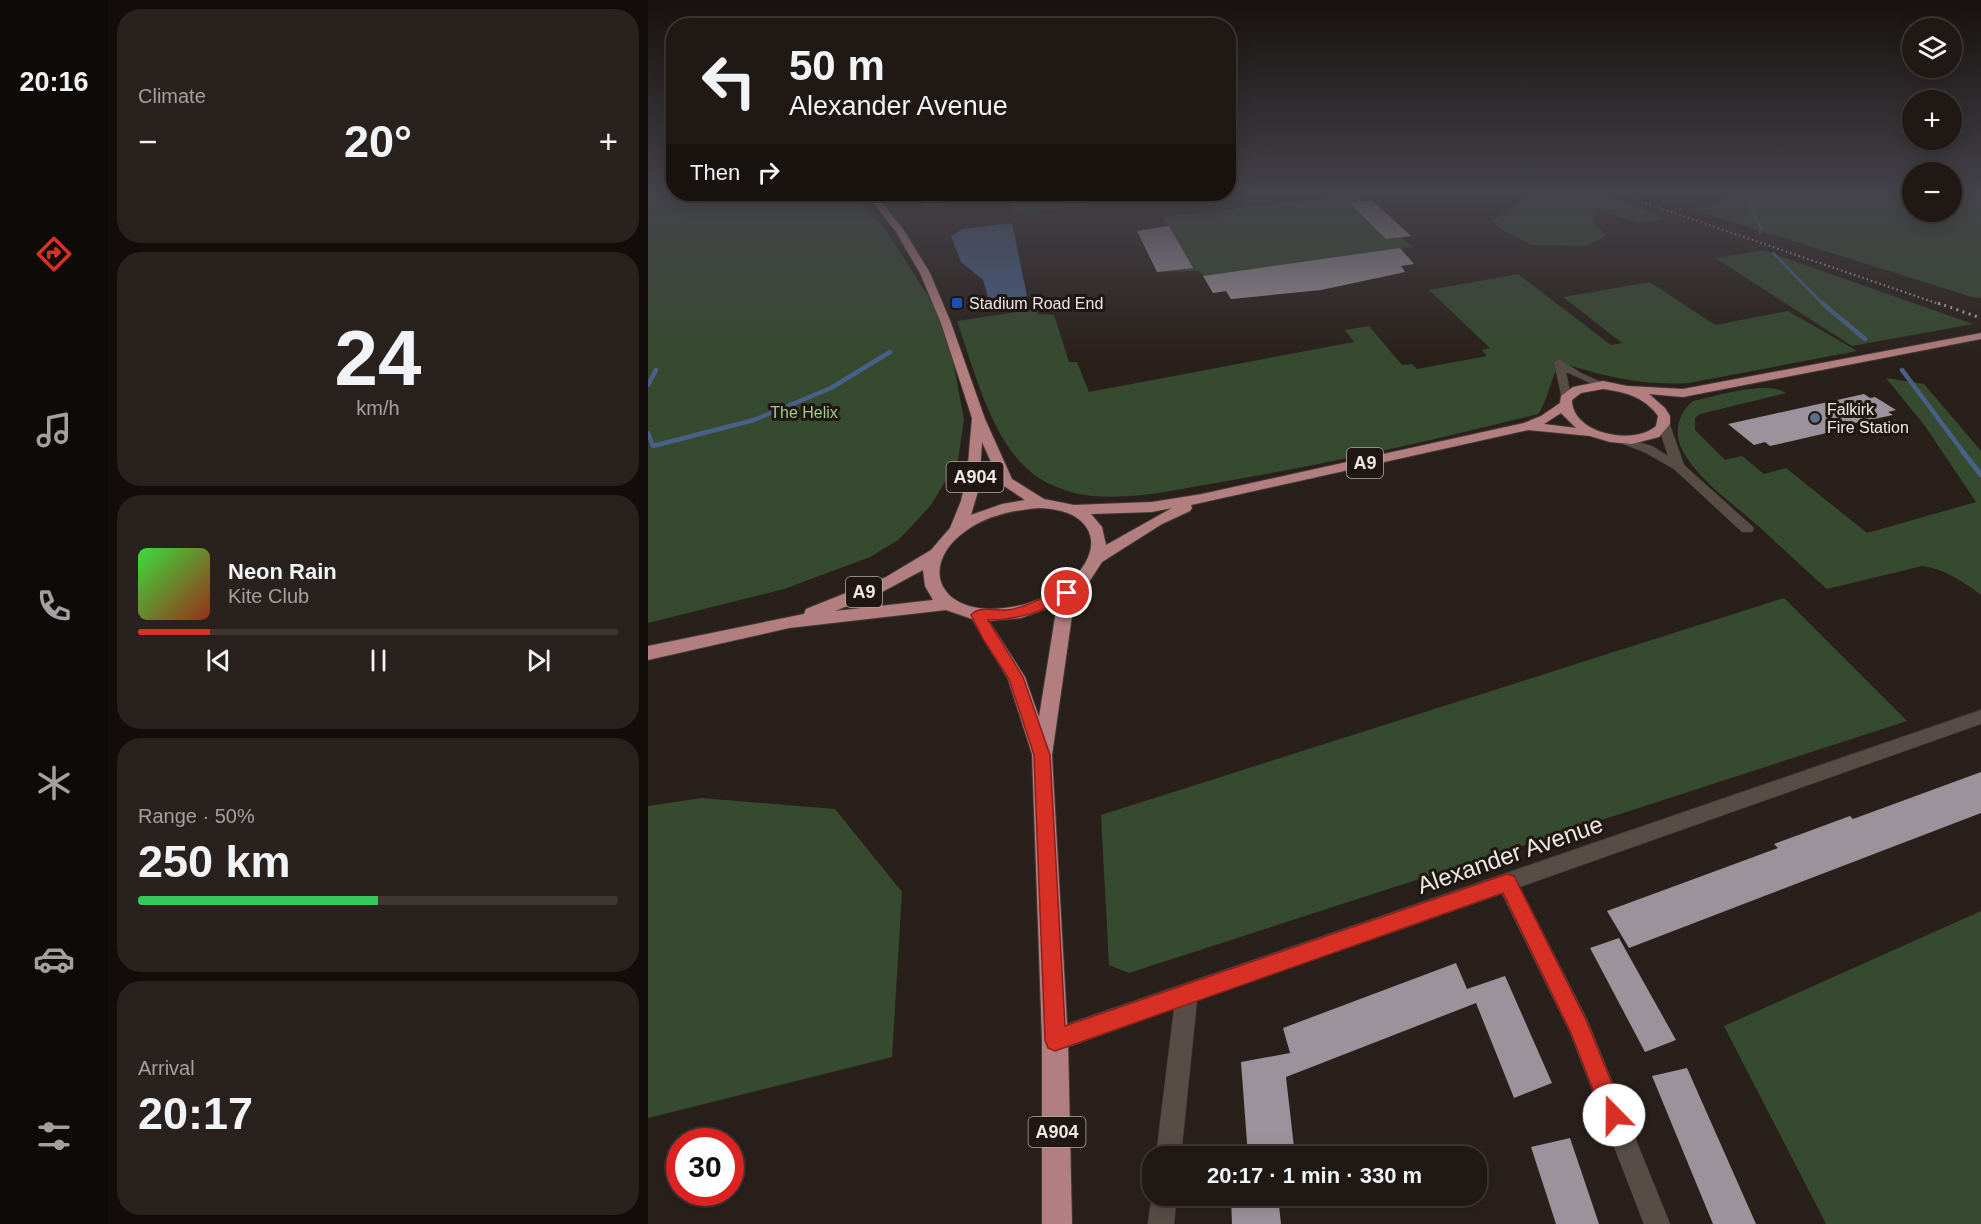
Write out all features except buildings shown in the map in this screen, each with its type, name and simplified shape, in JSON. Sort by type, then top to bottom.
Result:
[{"type":"main road","name":"A904","points":[[909,247],[924,273],[946,323],[979,419],[1006,481],[1040,503]]},
{"type":"main road","points":[[1683,393],[1658,432],[1647,437],[1616,439],[1594,434],[1572,421],[1565,401],[1580,388],[1603,385],[1683,393],[1981,336]]},
{"type":"main road","points":[[1628,389],[1652,400],[1664,420]]},
{"type":"main road","name":"A9","points":[[1073,510],[1152,507],[1202,499],[1528,426],[1545,419],[1565,401]]},
{"type":"main road","name":"A904","points":[[955,531],[966,512],[973,488],[979,419]]},
{"type":"main road","name":"A9","points":[[1528,426],[1594,434]]},
{"type":"main road","name":"A9","points":[[1096,558],[1157,521],[1202,499]]},
{"type":"main road","points":[[1040,503],[1073,510],[1086,518],[1096,529],[1099,543],[1096,558],[1086,576],[1067,593],[1040,607],[1009,615],[978,615],[961,611],[947,604],[934,590],[930,573],[936,554],[955,531],[995,510],[1040,503]]},
{"type":"main road","name":"A9","points":[[789,622],[897,579],[916,569],[936,554]]},
{"type":"main road","name":"A904","points":[[1057,1224],[1055,1040],[1042,755],[1067,593]]},
{"type":"main road","name":"A9","points":[[648,653],[789,622],[947,604]]},
{"type":"main road","name":"A904","points":[[978,615],[988,635],[1016,677],[1042,755]]},
{"type":"street","points":[[1565,401],[1559,362],[1577,375],[1603,385]]},
{"type":"street","points":[[1664,420],[1678,466]]},
{"type":"street","points":[[1616,439],[1648,449],[1678,466],[1748,529]]},
{"type":"street","name":"Alexander Avenue","points":[[1055,1040],[1981,717]]},
{"type":"street","points":[[1507,883],[1579,1027],[1657,1224]]},
{"type":"street","points":[[1169,1146],[1187,995]]},
{"type":"street","points":[[1161,1224],[1163,1206]]},
{"type":"green space","name":"The Helix","points":[[648,247],[896,247],[946,323],[964,420],[958,460],[931,505],[898,540],[870,557],[784,589],[648,623]]},
{"type":"green space","points":[[1145,247],[1412,247],[1392,250],[1399,258],[1408,256],[1414,264],[1401,266],[1405,272],[1321,290],[1231,299],[1226,291],[1213,293],[1210,288],[1223,287],[1208,283],[1199,271],[1157,272]]},
{"type":"green space","points":[[1813,247],[1981,247],[1981,298],[1972,297]]},
{"type":"green space","points":[[1762,250],[1973,324],[1852,346],[1715,258]]},
{"type":"green space","points":[[1518,274],[1611,345],[1622,343],[1563,297],[1650,282],[1715,325],[1788,311],[1857,351],[1689,383],[1672,384],[1623,379],[1559,362],[1538,414],[1305,467],[1160,493],[1109,497],[1084,495],[1053,486],[1033,474],[1018,460],[995,424],[977,382],[957,321],[1037,309],[1038,314],[1054,315],[1069,362],[1077,362],[1089,392],[1354,342],[1345,330],[1369,326],[1402,365],[1412,364],[1417,369],[1487,356],[1482,350],[1490,348],[1429,290]]},
{"type":"green space","points":[[1886,378],[1924,384],[1981,451],[1981,595],[1946,573],[1922,566],[1827,589],[1703,478],[1686,456],[1678,439],[1679,421],[1688,405],[1693,401],[1754,388],[1777,389],[1786,393],[1700,414],[1695,418],[1695,430],[1725,460],[1742,456],[1764,474],[1786,468],[1867,533],[1976,502],[1925,426]]},
{"type":"green space","points":[[1784,598],[1907,721],[1129,973],[1109,965],[1101,815]]},
{"type":"green space","points":[[702,798],[835,809],[902,892],[892,1057],[648,1118],[648,806]]},
{"type":"green space","points":[[1981,911],[1981,1224],[1826,1224],[1724,1026]]},
{"type":"water","points":[[955,247],[1017,247],[1027,296],[989,301],[983,280],[961,262]]},
{"type":"waterway","points":[[1773,253],[1822,303]]},
{"type":"waterway","points":[[1822,303],[1865,339]]},
{"type":"waterway","points":[[648,433],[653,446],[754,420],[831,388],[890,352]]},
{"type":"waterway","points":[[648,385],[656,370]]},
{"type":"waterway","points":[[1902,370],[1964,453]]},
{"type":"waterway","points":[[1963,452],[1981,475]]},
{"type":"railway","points":[[1773,247],[1942,305]]},
{"type":"railway","points":[[1938,303],[1981,318]]},
{"type":"place","name":"Stadium Road End","points":[[957,303]]},
{"type":"place","name":"Falkirk Fire Station","points":[[1815,418]]},
{"type":"route","points":[[1067,593],[1040,607],[1009,615],[978,615],[988,635],[1016,677],[1042,755],[1055,1040],[1507,883],[1579,1027],[1614,1115]]}]
